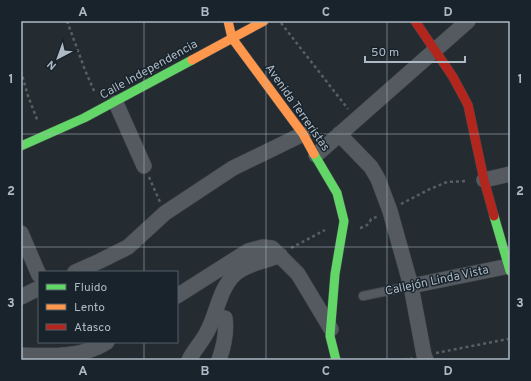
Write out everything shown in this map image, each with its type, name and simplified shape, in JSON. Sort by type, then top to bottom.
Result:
[{"type":"street","points":[[228,21],[232,38]]},
{"type":"street","name":"Calle Independencia","points":[[21,146],[116,103],[264,21]]},
{"type":"street","points":[[415,21],[453,76],[468,105],[484,180],[510,267]]},
{"type":"street","points":[[316,155],[435,50],[464,22]]},
{"type":"street","name":"Avenida Terreristas","points":[[232,38],[303,134],[337,193],[343,225],[335,274],[330,332],[336,360]]},
{"type":"street","points":[[116,103],[144,166]]},
{"type":"street","points":[[78,271],[100,262],[128,247],[165,213],[233,168],[303,134]]},
{"type":"street","points":[[339,134],[371,167],[378,179],[390,211],[411,286],[425,357]]},
{"type":"street","points":[[484,180],[510,174]]},
{"type":"street","points":[[21,233],[38,273]]},
{"type":"street","points":[[178,295],[248,251],[262,247],[272,248],[298,274],[330,332],[324,360]]},
{"type":"street","points":[[189,360],[207,333],[223,292],[235,274],[251,264],[268,260],[280,255]]},
{"type":"street","name":"Callejón Linda Vista","points":[[411,286],[510,267]]},
{"type":"street","points":[[21,297],[38,288]]},
{"type":"street","points":[[219,360],[224,346],[227,328],[225,318]]},
{"type":"street","points":[[21,355],[81,353],[98,348],[106,343]]},
{"type":"lane","name":"Callejón Linda Vista","points":[[363,296],[411,286]]},
{"type":"path","points":[[67,21],[102,110]]},
{"type":"path","points":[[279,21],[356,119]]},
{"type":"path","points":[[21,71],[28,96],[43,137]]},
{"type":"path","points":[[144,166],[165,213]]},
{"type":"path","points":[[280,255],[343,225],[354,230],[367,225],[370,223],[371,219],[447,182],[484,180]]},
{"type":"path","points":[[425,357],[508,339]]},
{"type":"traffic: fast","points":[[21,146],[84,118],[192,60]]},
{"type":"traffic: fast","points":[[314,154],[337,193],[344,221],[335,274],[330,336],[336,360]]},
{"type":"traffic: fast","points":[[494,216],[510,271]]},
{"type":"traffic: slow","points":[[228,21],[232,38],[303,134],[314,154]]},
{"type":"traffic: slow","points":[[192,60],[264,21]]},
{"type":"traffic: jam","points":[[415,21],[453,77],[468,105],[484,180],[494,216]]}]
